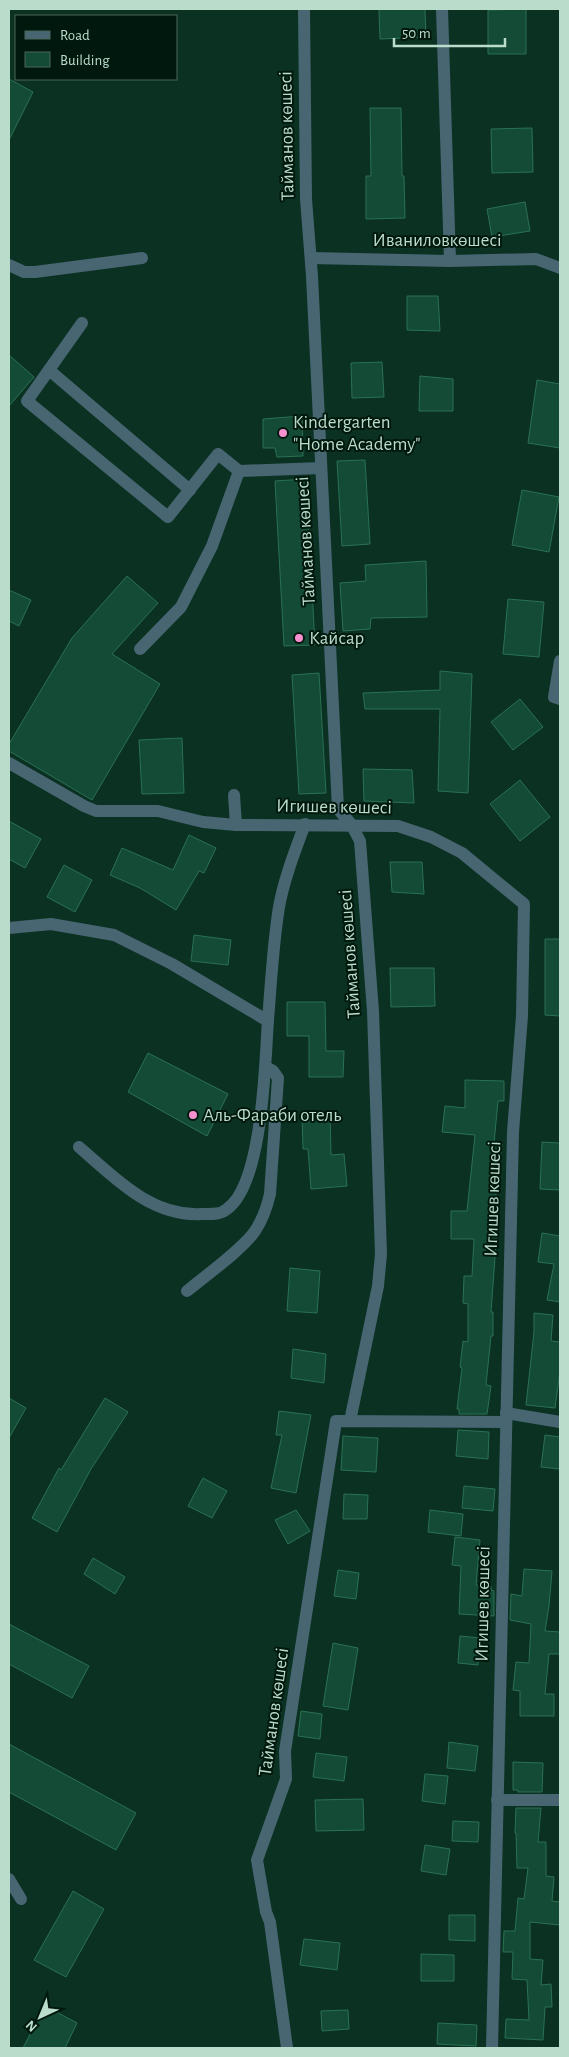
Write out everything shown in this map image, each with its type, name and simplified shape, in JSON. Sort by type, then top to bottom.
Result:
[{"type":"street","name":"Тайманов көшесі","points":[[287,2048],[270,1922],[266,1912],[257,1860],[286,1779],[285,1752],[336,1421],[350,1421],[378,1286],[381,1254],[373,1011],[360,841],[351,824],[338,808],[311,258],[306,199],[304,9]]},
{"type":"street","points":[[442,9],[450,261]]},
{"type":"street","points":[[9,265],[24,272],[35,272],[142,258]]},
{"type":"street","name":"Иваниловкөшесі","points":[[311,258],[450,261],[536,259],[560,268]]},
{"type":"street","points":[[82,324],[27,401],[168,517],[218,454],[239,471],[321,468]]},
{"type":"street","points":[[49,370],[190,490]]},
{"type":"street","points":[[140,649],[181,607],[212,546],[239,471]]},
{"type":"street","points":[[560,661],[554,697],[560,699]]},
{"type":"street","name":"Игишев көшесі","points":[[9,763],[96,811],[158,811],[203,822],[236,825],[351,824],[398,826],[431,837],[462,853],[524,904],[522,1016],[513,1132],[492,2048]]},
{"type":"street","points":[[234,795],[236,825]]},
{"type":"street","points":[[79,1148],[129,1190],[151,1204],[173,1212],[195,1215],[217,1214],[228,1209],[242,1189],[249,1173],[257,1140],[266,1067],[268,1021],[279,907],[290,865],[305,824]]},
{"type":"street","points":[[9,928],[52,924],[114,935],[172,964],[268,1021]]},
{"type":"street","points":[[187,1292],[245,1243],[254,1233],[266,1210],[270,1194],[278,1078],[273,1071],[266,1067]]},
{"type":"street","points":[[350,1421],[506,1417],[560,1422]]},
{"type":"street","points":[[497,1800],[560,1800]]},
{"type":"street","points":[[9,1879],[21,1898]]},
{"type":"building","points":[[379,9],[425,9],[426,37],[380,39]]},
{"type":"building","points":[[526,9],[526,54],[488,54],[488,10]]},
{"type":"building","points":[[9,79],[33,92],[9,140]]},
{"type":"building","points":[[370,108],[401,108],[405,218],[366,219],[366,176],[371,176]]},
{"type":"building","points":[[532,128],[533,172],[492,173],[491,129]]},
{"type":"building","points":[[525,202],[530,231],[492,237],[487,209]]},
{"type":"building","points":[[407,296],[438,296],[440,331],[407,330]]},
{"type":"building","points":[[9,355],[34,377],[9,406]]},
{"type":"building","points":[[382,362],[384,397],[352,398],[351,363]]},
{"type":"building","points":[[420,376],[453,379],[453,411],[419,411]]},
{"type":"building","points":[[537,380],[560,384],[560,448],[528,443]]},
{"type":"building","name":"Kindergarten \"Home Academy\"","points":[[302,416],[303,456],[277,457],[275,448],[263,448],[263,419]]},
{"type":"building","points":[[365,460],[370,544],[342,546],[337,461]]},
{"type":"building","points":[[306,479],[315,645],[284,646],[275,481]]},
{"type":"building","points":[[522,490],[559,497],[549,552],[512,545]]},
{"type":"building","points":[[426,561],[427,617],[371,618],[370,629],[343,631],[340,583],[366,581],[365,565]]},
{"type":"building","points":[[127,576],[158,603],[112,654],[160,684],[92,800],[9,751],[9,744],[72,638]]},
{"type":"building","points":[[9,590],[31,600],[19,626],[9,621]]},
{"type":"building","points":[[508,599],[544,602],[539,657],[503,654]]},
{"type":"building","points":[[440,671],[472,674],[468,793],[438,791],[440,709],[365,709],[363,693],[440,690]]},
{"type":"building","points":[[319,673],[326,793],[299,794],[292,675]]},
{"type":"building","points":[[520,699],[543,727],[513,750],[491,722]]},
{"type":"building","points":[[182,738],[184,793],[142,794],[139,740]]},
{"type":"building","points":[[363,769],[412,770],[414,803],[364,801]]},
{"type":"building","points":[[520,780],[550,817],[520,841],[490,804]]},
{"type":"building","points":[[9,821],[41,839],[25,868],[9,859]]},
{"type":"building","points":[[189,835],[216,848],[204,873],[199,871],[176,910],[140,888],[110,875],[122,848],[173,870]]},
{"type":"building","points":[[390,862],[422,862],[424,894],[392,892]]},
{"type":"building","points":[[64,865],[92,880],[75,912],[47,897]]},
{"type":"building","points":[[194,935],[231,940],[228,965],[191,961]]},
{"type":"building","points":[[545,939],[560,939],[560,1016],[545,1015]]},
{"type":"building","points":[[390,968],[434,968],[435,1006],[391,1007]]},
{"type":"building","points":[[287,1002],[325,1002],[326,1051],[344,1051],[343,1077],[309,1077],[309,1036],[287,1036]]},
{"type":"building","name":"Аль-Фараби отель","points":[[148,1053],[228,1094],[207,1136],[128,1092]]},
{"type":"building","points":[[465,1080],[504,1081],[504,1101],[498,1101],[494,1143],[502,1144],[494,1212],[497,1212],[491,1312],[493,1312],[493,1336],[491,1336],[486,1385],[491,1386],[487,1414],[459,1414],[459,1409],[457,1409],[463,1341],[468,1342],[468,1304],[463,1303],[464,1276],[472,1276],[474,1239],[451,1239],[451,1211],[467,1211],[475,1135],[442,1132],[445,1106],[465,1108]]},
{"type":"building","points":[[330,1115],[331,1155],[344,1154],[347,1186],[311,1189],[308,1149],[303,1149],[302,1116]]},
{"type":"building","points":[[542,1142],[560,1143],[560,1190],[540,1189]]},
{"type":"building","points":[[542,1233],[560,1236],[560,1302],[547,1300],[554,1264],[538,1262]]},
{"type":"building","points":[[290,1268],[320,1271],[317,1313],[287,1311]]},
{"type":"building","points":[[534,1313],[553,1315],[551,1341],[560,1342],[560,1371],[555,1408],[526,1405],[534,1332]]},
{"type":"building","points":[[293,1349],[326,1354],[324,1383],[291,1378]]},
{"type":"building","points":[[9,1398],[26,1408],[9,1438]]},
{"type":"building","points":[[105,1398],[128,1412],[91,1469],[57,1532],[32,1518],[59,1468],[61,1470]]},
{"type":"building","points":[[279,1411],[311,1415],[296,1493],[271,1488],[282,1435],[276,1435]]},
{"type":"building","points":[[458,1430],[489,1432],[488,1459],[456,1456]]},
{"type":"building","points":[[545,1435],[560,1437],[560,1469],[541,1467]]},
{"type":"building","points":[[343,1436],[378,1438],[376,1472],[341,1470]]},
{"type":"building","points":[[203,1478],[227,1491],[212,1518],[188,1506]]},
{"type":"building","points":[[464,1486],[495,1489],[493,1511],[462,1508]]},
{"type":"building","points":[[344,1494],[368,1495],[367,1519],[343,1519]]},
{"type":"building","points":[[296,1510],[310,1531],[288,1544],[275,1520]]},
{"type":"building","points":[[430,1510],[463,1514],[461,1536],[428,1532]]},
{"type":"building","points":[[455,1537],[480,1540],[476,1585],[491,1586],[491,1590],[494,1591],[494,1616],[459,1614],[461,1566],[452,1565]]},
{"type":"building","points":[[93,1558],[125,1577],[115,1594],[84,1574]]},
{"type":"building","points":[[524,1569],[552,1571],[545,1631],[560,1632],[560,1654],[549,1654],[545,1694],[554,1694],[554,1716],[520,1716],[520,1691],[513,1690],[516,1662],[529,1663],[531,1624],[510,1620],[511,1594],[522,1596]]},
{"type":"building","points":[[338,1570],[359,1573],[356,1599],[334,1596]]},
{"type":"building","points":[[9,1624],[89,1666],[72,1698],[9,1664]]},
{"type":"building","points":[[460,1636],[480,1638],[478,1665],[458,1663]]},
{"type":"building","points":[[333,1643],[358,1648],[348,1710],[323,1706]]},
{"type":"building","points":[[301,1711],[322,1714],[320,1739],[298,1736]]},
{"type":"building","points":[[449,1742],[478,1746],[475,1771],[447,1768]]},
{"type":"building","points":[[9,1744],[136,1813],[116,1850],[9,1792]]},
{"type":"building","points":[[316,1753],[347,1757],[344,1781],[313,1777]]},
{"type":"building","points":[[513,1762],[543,1763],[542,1792],[518,1792],[518,1790],[513,1790]]},
{"type":"building","points":[[425,1774],[448,1776],[445,1804],[422,1801]]},
{"type":"building","points":[[363,1799],[364,1830],[316,1831],[315,1800]]},
{"type":"building","points":[[516,1808],[541,1808],[538,1842],[546,1842],[546,1876],[554,1877],[552,1901],[560,1902],[560,1925],[530,1922],[530,1959],[543,1960],[541,1985],[551,1984],[552,2007],[545,2007],[543,2040],[505,2038],[506,2019],[529,2020],[527,1980],[512,1979],[513,1952],[503,1952],[504,1931],[515,1931],[518,1898],[524,1899],[528,1868],[517,1868]]},
{"type":"building","points":[[453,1821],[479,1822],[478,1842],[452,1841]]},
{"type":"building","points":[[425,1845],[450,1849],[446,1875],[421,1871]]},
{"type":"building","points":[[73,1891],[104,1909],[66,1977],[34,1960]]},
{"type":"building","points":[[449,1915],[475,1915],[475,1941],[449,1940]]},
{"type":"building","points":[[304,1939],[340,1943],[337,1970],[300,1965]]},
{"type":"building","points":[[421,1954],[454,1955],[454,1981],[421,1981]]},
{"type":"building","points":[[45,2006],[77,2023],[65,2048],[23,2048]]},
{"type":"building","points":[[348,2010],[349,2029],[322,2031],[321,2011]]},
{"type":"building","points":[[438,2023],[477,2025],[476,2046],[437,2044]]},
{"type":"place","name":"Kindergarten \"Home Academy\"","points":[[283,433]]},
{"type":"place","name":"Кайсар","points":[[299,638]]},
{"type":"place","name":"Аль-Фараби отель","points":[[193,1115]]}]
